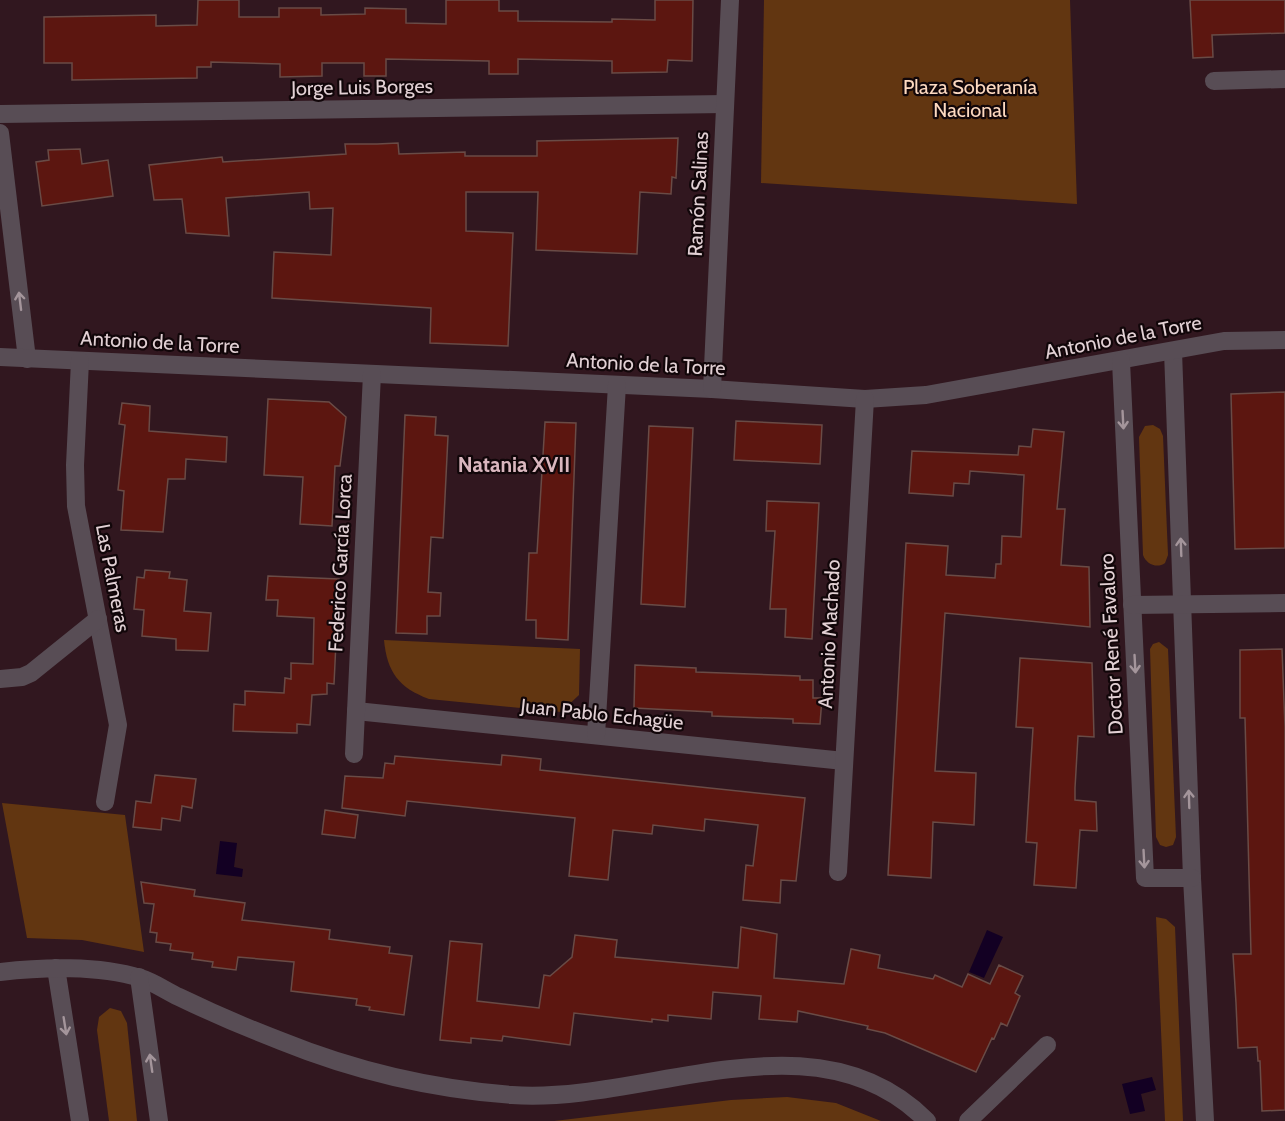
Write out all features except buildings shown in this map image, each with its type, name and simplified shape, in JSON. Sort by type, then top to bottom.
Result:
[{"type":"street","name":"Ramón Salinas","points":[[712,389],[730,0]]},
{"type":"street","points":[[1214,81],[1285,79]]},
{"type":"street","name":"Jorge Luis Borges","points":[[0,114],[725,104]]},
{"type":"street","points":[[0,133],[27,359]]},
{"type":"street","name":"Antonio de la Torre","points":[[0,357],[712,389],[865,399],[926,395],[1224,341],[1285,340]]},
{"type":"street","points":[[1173,351],[1192,878],[1205,1121]]},
{"type":"street","name":"Las Palmeras","points":[[80,361],[76,411],[76,506],[118,725],[105,802]]},
{"type":"street","name":"Doctor René Favaloro","points":[[1120,361],[1144,878],[1192,878]]},
{"type":"street","name":"Federico García Lorca","points":[[354,754],[372,374]]},
{"type":"street","points":[[597,735],[617,385]]},
{"type":"street","name":"Antonio Machado","points":[[838,872],[865,399]]},
{"type":"street","points":[[1132,606],[1285,603]]},
{"type":"street","points":[[0,679],[12,679],[31,673],[98,619]]},
{"type":"street","name":"Juan Pablo Echagüe","points":[[356,711],[844,761]]},
{"type":"street","points":[[56,968],[80,1121]]},
{"type":"street","points":[[0,972],[56,968],[139,977],[282,1042],[386,1075],[447,1087],[516,1095],[564,1094],[741,1068],[785,1065],[862,1079],[894,1095],[927,1121]]},
{"type":"street","points":[[139,977],[159,1121]]},
{"type":"street","points":[[968,1121],[1047,1045]]},
{"type":"green space","name":"Plaza Soberanía Nacional","points":[[764,0],[1070,0],[1077,204],[761,183]]},
{"type":"green space","points":[[1153,425],[1160,429],[1163,436],[1168,555],[1165,563],[1159,566],[1149,563],[1143,555],[1139,437],[1145,426]]},
{"type":"green space","points":[[384,640],[580,649],[579,695],[561,712],[429,699],[410,690],[396,677],[388,661]]},
{"type":"green space","points":[[1159,642],[1168,649],[1176,837],[1173,845],[1166,847],[1160,845],[1156,837],[1150,649],[1153,644]]},
{"type":"green space","points":[[2,803],[125,815],[144,952],[82,940],[27,938]]},
{"type":"green space","points":[[1156,917],[1166,919],[1175,927],[1183,1121],[1165,1121]]},
{"type":"green space","points":[[110,1008],[121,1011],[127,1023],[137,1121],[109,1121],[97,1030],[99,1017]]},
{"type":"green space","points":[[787,1097],[836,1103],[881,1121],[554,1121],[731,1100]]},
{"type":"shaded area","points":[[220,841],[237,843],[234,867],[243,869],[242,877],[216,874]]},
{"type":"shaded area","points":[[987,930],[1003,937],[984,978],[969,972]]},
{"type":"shaded area","points":[[1152,1077],[1156,1090],[1141,1094],[1145,1111],[1130,1114],[1122,1084]]},
{"type":"district","name":"Natania XVII","points":[[514,465]]}]
